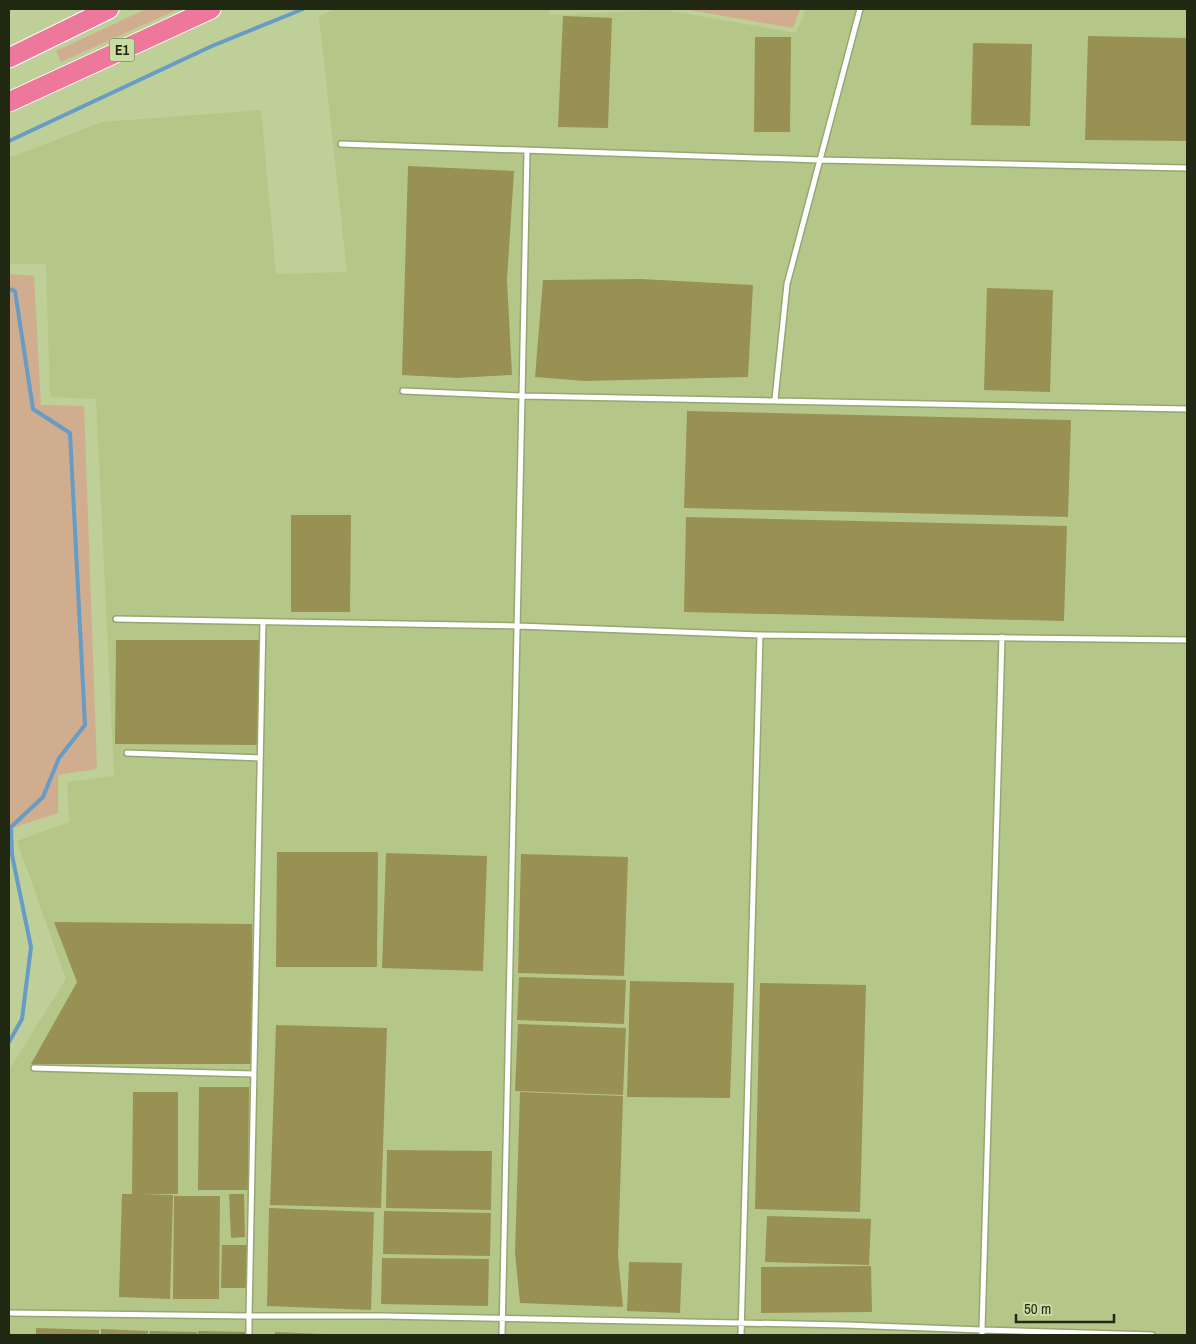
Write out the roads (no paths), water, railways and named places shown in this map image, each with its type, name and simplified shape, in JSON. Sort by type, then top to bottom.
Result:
[{"type":"highway","points":[[9,58],[109,9]]},
{"type":"highway","name":"E1","points":[[9,102],[211,9]]},
{"type":"lane","points":[[775,399],[787,284],[860,9]]},
{"type":"lane","points":[[341,144],[820,160],[1187,168]]},
{"type":"lane","points":[[502,1335],[528,150]]},
{"type":"lane","points":[[404,391],[522,396],[775,399],[1187,409]]},
{"type":"lane","points":[[116,619],[518,626],[760,635],[1187,640]]},
{"type":"lane","points":[[249,1335],[263,622]]},
{"type":"lane","points":[[740,1335],[760,635]]},
{"type":"lane","points":[[982,1333],[1002,637]]},
{"type":"lane","points":[[127,753],[260,758]]},
{"type":"lane","points":[[34,1068],[254,1074]]},
{"type":"lane","points":[[9,1313],[846,1325],[982,1333],[1152,1335]]},
{"type":"waterway","points":[[9,141],[212,46],[303,9]]},
{"type":"waterway","points":[[9,289],[15,291],[33,409],[70,433],[85,725],[59,758],[43,797],[11,827],[12,855],[31,947],[22,1019],[9,1042]]}]
